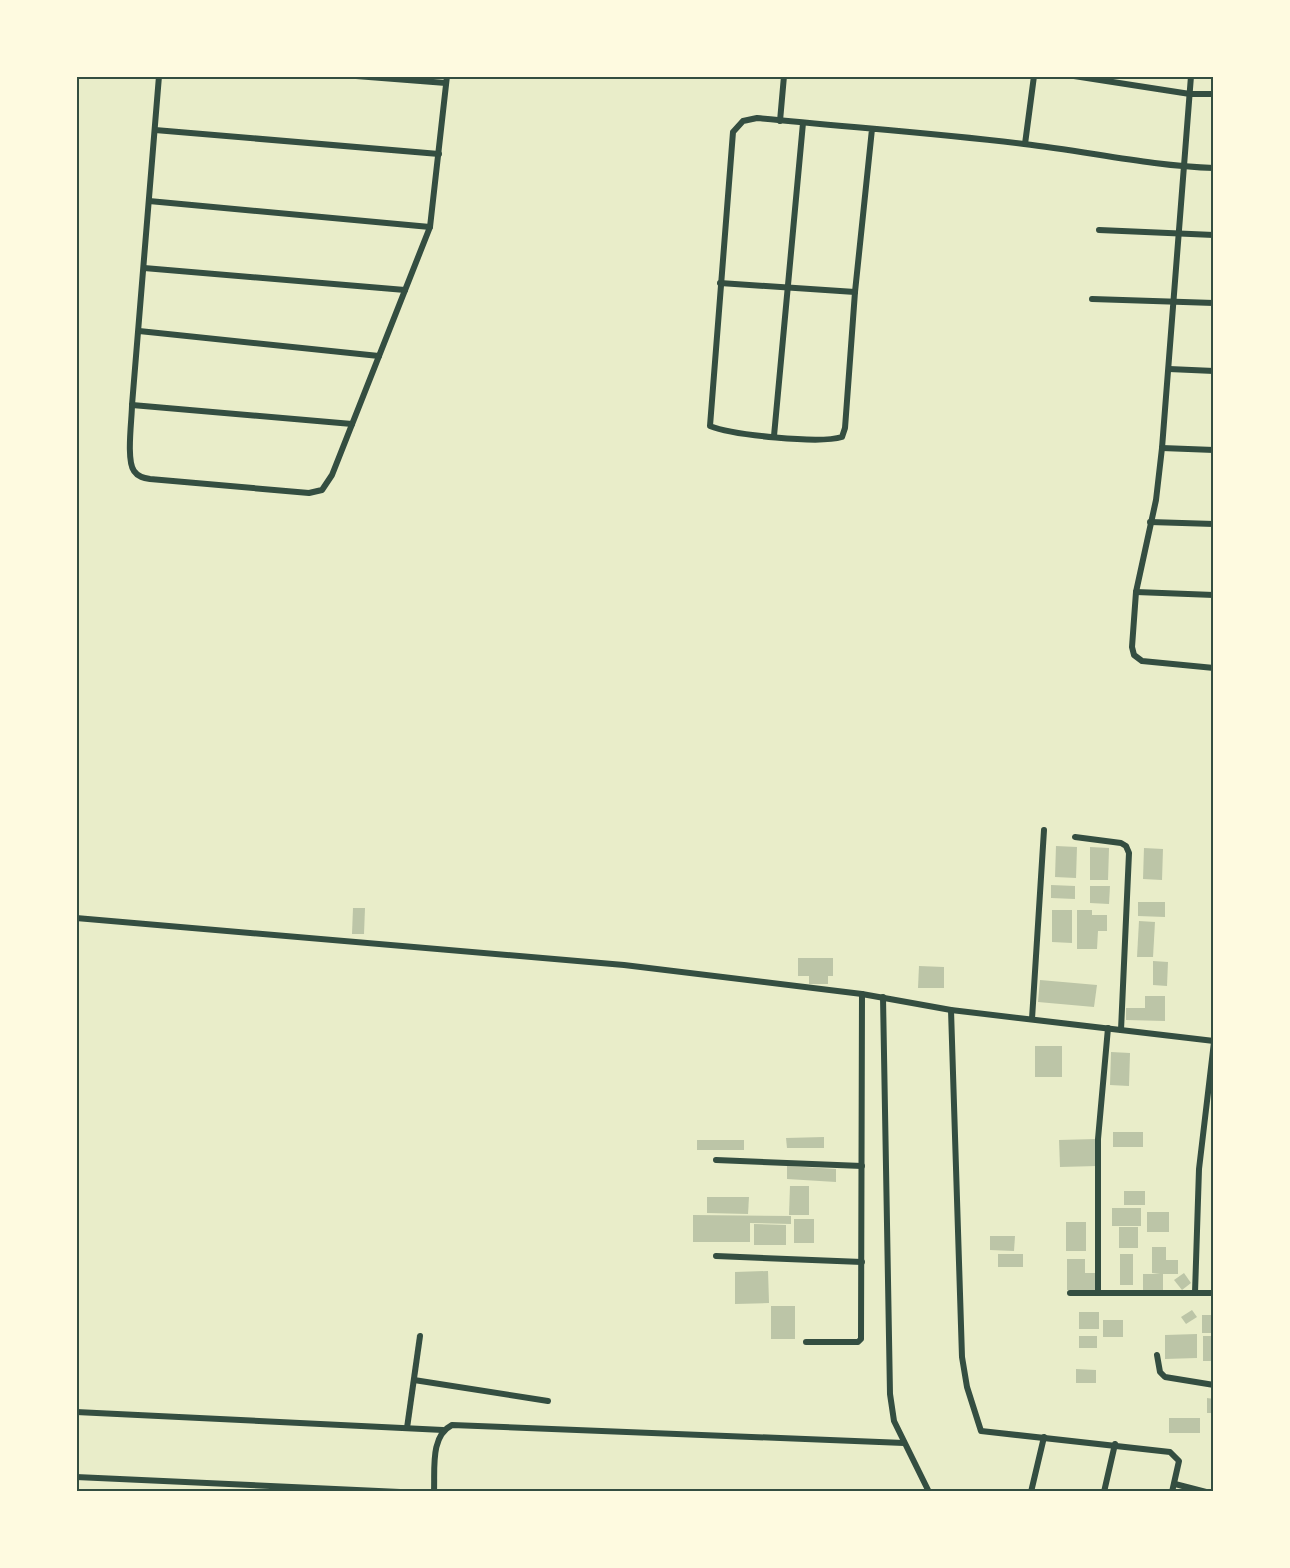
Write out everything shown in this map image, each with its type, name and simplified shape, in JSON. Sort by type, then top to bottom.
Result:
[{"type":"street","points":[[159,76],[132,405],[130,456],[132,470],[150,479],[309,493],[322,490],[332,476],[430,227],[439,154],[447,80],[356,76]]},
{"type":"street","points":[[780,121],[784,76]]},
{"type":"street","points":[[1025,144],[1034,76]]},
{"type":"street","points":[[1074,76],[1190,94],[1214,94]]},
{"type":"street","points":[[1191,76],[1181,234],[1162,448],[1156,500],[1136,592],[1132,647],[1134,656],[1142,661],[1214,668]]},
{"type":"street","points":[[872,129],[855,292],[845,428],[842,437],[832,440],[774,436],[720,430],[710,426],[733,132],[743,121],[757,118],[780,121],[872,129],[1025,144],[1185,167],[1214,168]]},
{"type":"street","points":[[774,436],[803,123]]},
{"type":"street","points":[[155,130],[439,154]]},
{"type":"street","points":[[149,201],[430,227]]},
{"type":"street","points":[[1099,230],[1214,235]]},
{"type":"street","points":[[144,268],[405,290]]},
{"type":"street","points":[[720,283],[855,292]]},
{"type":"street","points":[[1092,300],[1214,303]]},
{"type":"street","points":[[139,331],[380,356]]},
{"type":"street","points":[[1169,369],[1214,371]]},
{"type":"street","points":[[132,405],[352,424]]},
{"type":"street","points":[[1162,448],[1214,450]]},
{"type":"street","points":[[1150,522],[1214,524]]},
{"type":"street","points":[[1136,592],[1214,595]]},
{"type":"street","points":[[1032,1019],[1044,830]]},
{"type":"street","points":[[1075,837],[1121,843],[1126,846],[1129,853],[1121,1029]]},
{"type":"street","points":[[76,918],[624,965],[862,994],[951,1010],[1214,1042],[1199,1169],[1195,1293]]},
{"type":"street","points":[[806,1342],[858,1342],[861,1340],[862,994]]},
{"type":"street","points":[[883,997],[890,1394],[894,1421],[929,1491]]},
{"type":"street","points":[[951,1010],[962,1357],[967,1387],[981,1431],[1115,1444],[1170,1452],[1179,1461],[1172,1491]]},
{"type":"street","points":[[1098,1293],[1098,1139],[1108,1028]]},
{"type":"street","points":[[716,1160],[862,1166]]},
{"type":"street","points":[[716,1256],[862,1262]]},
{"type":"street","points":[[1070,1293],[1214,1293]]},
{"type":"street","points":[[407,1428],[420,1336]]},
{"type":"street","points":[[1157,1355],[1160,1372],[1165,1377],[1214,1385]]},
{"type":"street","points":[[414,1380],[548,1401]]},
{"type":"street","points":[[76,1412],[442,1430],[452,1425],[904,1443]]},
{"type":"street","points":[[434,1491],[437,1440],[442,1430]]},
{"type":"street","points":[[1031,1491],[1044,1437]]},
{"type":"street","points":[[1104,1491],[1115,1444]]},
{"type":"street","points":[[76,1477],[400,1491]]},
{"type":"street","points":[[1175,1484],[1206,1491]]},
{"type":"building","points":[[1056,846],[1077,847],[1076,878],[1055,877]]},
{"type":"building","points":[[1090,847],[1109,848],[1108,880],[1090,880]]},
{"type":"building","points":[[1144,848],[1163,849],[1162,880],[1143,879]]},
{"type":"building","points":[[1051,885],[1075,886],[1075,899],[1051,898]]},
{"type":"building","points":[[1090,886],[1110,886],[1109,904],[1090,903]]},
{"type":"building","points":[[1138,902],[1165,902],[1165,917],[1138,916]]},
{"type":"building","points":[[353,908],[365,908],[364,934],[352,934]]},
{"type":"building","points":[[1052,910],[1072,910],[1072,943],[1052,942]]},
{"type":"building","points":[[1077,910],[1092,910],[1092,915],[1107,915],[1107,931],[1098,931],[1097,949],[1077,949]]},
{"type":"building","points":[[1139,921],[1155,922],[1153,957],[1137,957]]},
{"type":"building","points":[[798,958],[833,958],[833,976],[828,976],[828,984],[809,984],[809,976],[798,976]]},
{"type":"building","points":[[1153,961],[1168,962],[1167,986],[1153,985]]},
{"type":"building","points":[[919,966],[944,967],[944,988],[918,988]]},
{"type":"building","points":[[1040,980],[1097,985],[1094,1007],[1038,1002]]},
{"type":"building","points":[[1145,996],[1165,996],[1165,1021],[1126,1020],[1126,1008],[1145,1008]]},
{"type":"building","points":[[1035,1046],[1062,1046],[1062,1077],[1035,1077]]},
{"type":"building","points":[[1111,1052],[1130,1053],[1129,1086],[1110,1085]]},
{"type":"building","points":[[1113,1132],[1143,1132],[1143,1147],[1113,1147]]},
{"type":"building","points":[[824,1137],[824,1148],[787,1148],[786,1138]]},
{"type":"building","points":[[1096,1139],[1097,1166],[1060,1167],[1059,1140]]},
{"type":"building","points":[[697,1140],[744,1140],[744,1150],[697,1150]]},
{"type":"building","points":[[787,1166],[836,1169],[836,1182],[787,1179]]},
{"type":"building","points":[[790,1186],[809,1186],[809,1215],[789,1215]]},
{"type":"building","points":[[1124,1191],[1145,1191],[1145,1205],[1124,1205]]},
{"type":"building","points":[[707,1197],[749,1197],[748,1214],[707,1213]]},
{"type":"building","points":[[1112,1208],[1141,1208],[1141,1226],[1112,1226]]},
{"type":"building","points":[[1147,1212],[1169,1212],[1169,1232],[1147,1232]]},
{"type":"building","points":[[693,1215],[791,1216],[791,1224],[750,1223],[750,1242],[693,1242]]},
{"type":"building","points":[[794,1219],[814,1219],[814,1243],[794,1243]]},
{"type":"building","points":[[1066,1222],[1086,1222],[1086,1251],[1066,1251]]},
{"type":"building","points":[[754,1224],[786,1225],[786,1245],[754,1245]]},
{"type":"building","points":[[1119,1227],[1138,1227],[1138,1248],[1119,1248]]},
{"type":"building","points":[[990,1236],[1015,1236],[1014,1251],[990,1250]]},
{"type":"building","points":[[1152,1247],[1166,1247],[1166,1260],[1178,1260],[1178,1274],[1163,1274],[1163,1293],[1143,1293],[1143,1274],[1160,1274],[1152,1273]]},
{"type":"building","points":[[998,1254],[1023,1254],[1023,1267],[998,1267]]},
{"type":"building","points":[[1120,1254],[1133,1254],[1133,1285],[1120,1285]]},
{"type":"building","points":[[1067,1259],[1085,1259],[1085,1273],[1096,1273],[1096,1291],[1067,1290]]},
{"type":"building","points":[[768,1271],[769,1303],[735,1304],[735,1272]]},
{"type":"building","points":[[1184,1273],[1191,1283],[1182,1290],[1174,1280]]},
{"type":"building","points":[[771,1306],[795,1306],[795,1339],[771,1339]]},
{"type":"building","points":[[1192,1310],[1197,1317],[1186,1324],[1181,1317]]},
{"type":"building","points":[[1079,1312],[1099,1312],[1099,1329],[1079,1329]]},
{"type":"building","points":[[1202,1315],[1214,1315],[1214,1333],[1202,1333]]},
{"type":"building","points":[[1103,1320],[1123,1320],[1123,1337],[1103,1337]]},
{"type":"building","points":[[1197,1334],[1197,1358],[1165,1359],[1165,1335]]},
{"type":"building","points":[[1079,1336],[1097,1336],[1097,1348],[1079,1348]]},
{"type":"building","points":[[1203,1336],[1214,1336],[1214,1361],[1203,1361]]},
{"type":"building","points":[[1076,1369],[1096,1370],[1096,1383],[1076,1383]]},
{"type":"building","points":[[1207,1398],[1214,1399],[1214,1413],[1207,1413]]},
{"type":"building","points":[[1169,1418],[1200,1418],[1200,1433],[1169,1433]]}]
